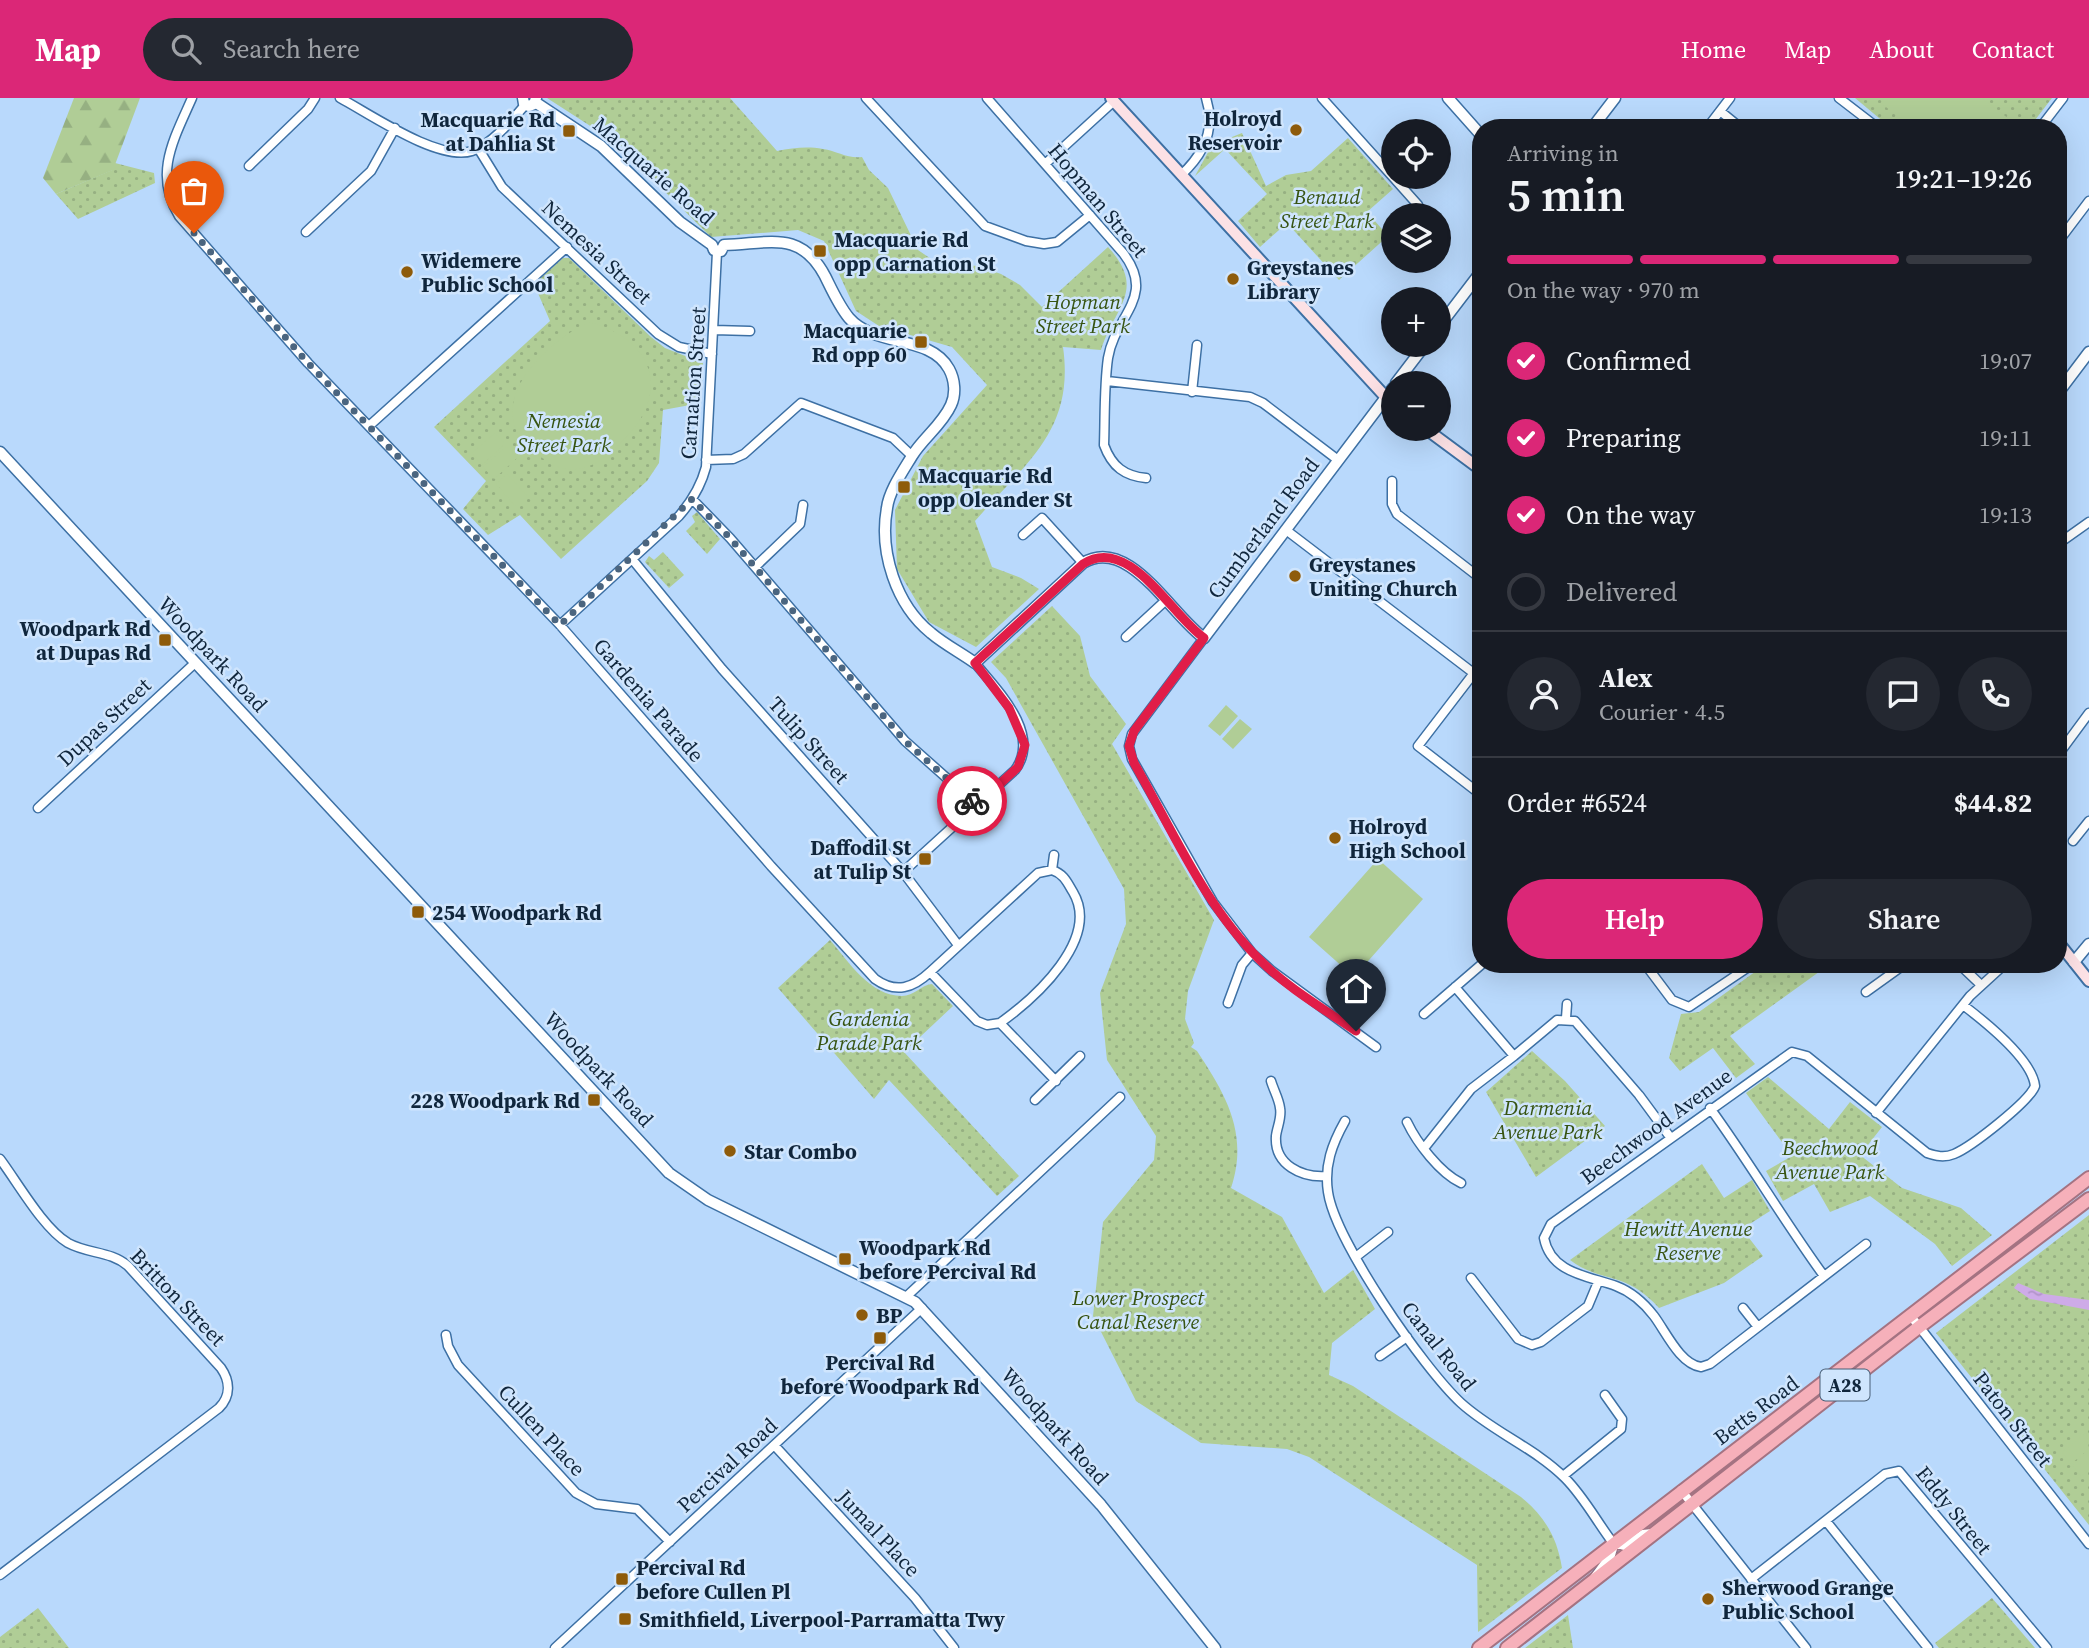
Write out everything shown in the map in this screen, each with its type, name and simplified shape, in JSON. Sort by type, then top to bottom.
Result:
[{"type":"highway","name":"Betts Road","points":[[1479,1648],[2089,1178]]},
{"type":"highway","name":"Betts Road","points":[[1507,1648],[1919,1327],[2089,1199]]},
{"type":"main road","points":[[1113,99],[1381,393]]},
{"type":"main road","points":[[1442,441],[1472,463]]},
{"type":"main road","points":[[2067,953],[2089,981]]},
{"type":"street","name":"Gardenia Parade","points":[[192,98],[165,166],[173,206],[293,346],[560,625],[771,866],[875,979],[890,987],[904,988],[917,983],[1038,873],[1052,870]]},
{"type":"street","points":[[249,166],[308,109],[315,98]]},
{"type":"street","points":[[340,98],[355,102],[395,128],[448,152],[463,153],[478,148],[530,101]]},
{"type":"street","points":[[866,98],[985,226],[1026,241],[1044,244],[1057,242],[1090,215]]},
{"type":"street","name":"Hopman Street","points":[[987,98],[1124,253],[1137,274],[1136,294],[1110,351],[1104,445],[1107,453],[1125,474],[1146,478]]},
{"type":"street","points":[[1181,174],[1205,146],[1210,122],[1206,98]]},
{"type":"street","points":[[1322,98],[1381,164]]},
{"type":"street","points":[[1448,98],[1472,125]]},
{"type":"street","points":[[1599,119],[1615,98]]},
{"type":"street","points":[[1714,119],[1730,98]]},
{"type":"street","points":[[2047,119],[2063,98]]},
{"type":"street","points":[[1045,164],[1113,99]]},
{"type":"street","points":[[1842,99],[1867,119]]},
{"type":"street","name":"Macquarie Road","points":[[530,101],[601,146],[680,222],[718,247],[783,242],[800,246],[819,264],[845,313],[856,325],[874,336],[931,351],[940,357],[952,375],[953,400],[912,456],[887,506],[890,574],[915,616],[930,633],[975,663],[1005,702],[1024,742],[1018,767],[977,805]]},
{"type":"street","points":[[1720,111],[1730,119]]},
{"type":"street","points":[[306,232],[371,171],[395,128]]},
{"type":"street","name":"Nemesia Street","points":[[478,148],[500,185],[663,338],[684,349],[712,354]]},
{"type":"street","points":[[1404,189],[1417,203]]},
{"type":"street","points":[[2067,230],[2089,201]]},
{"type":"street","points":[[369,426],[567,247]]},
{"type":"street","name":"Carnation Street","points":[[560,625],[692,499],[702,480],[706,460],[718,247]]},
{"type":"street","points":[[1451,311],[1472,283]]},
{"type":"street","points":[[714,330],[750,331]]},
{"type":"street","points":[[1192,392],[1197,345]]},
{"type":"street","points":[[2067,384],[2085,365],[2089,352]]},
{"type":"street","points":[[1405,371],[1416,357]]},
{"type":"street","points":[[1107,381],[1254,398],[1338,460]]},
{"type":"street","points":[[706,460],[733,459],[744,454],[801,403],[901,443],[912,456]]},
{"type":"street","name":"Cumberland Road","points":[[1376,1047],[1272,971],[1252,953],[1213,902],[1130,751],[1134,731],[1338,460],[1381,411]]},
{"type":"street","name":"Woodpark Road","points":[[0,452],[681,1184],[708,1200],[907,1296],[922,1308],[1101,1505],[1215,1648]]},
{"type":"street","points":[[1392,481],[1392,504],[1397,514],[1472,572]]},
{"type":"street","points":[[692,499],[755,567],[905,741],[977,805],[903,872]]},
{"type":"street","points":[[755,567],[798,527],[803,518],[803,505]]},
{"type":"street","points":[[1023,535],[1042,518],[1083,564]]},
{"type":"street","points":[[2067,538],[2089,522]]},
{"type":"street","points":[[1286,530],[1472,672]]},
{"type":"street","points":[[975,663],[1083,564],[1104,556],[1124,561],[1204,638]]},
{"type":"street","name":"Tulip Street","points":[[632,559],[722,669],[903,872],[958,946]]},
{"type":"street","points":[[1126,637],[1165,601]]},
{"type":"street","name":"Dupas Street","points":[[38,808],[195,663]]},
{"type":"street","points":[[1472,682],[1418,746],[1472,788]]},
{"type":"street","points":[[2067,743],[2089,713]]},
{"type":"street","points":[[2074,841],[2089,821]]},
{"type":"street","points":[[930,972],[977,1021],[987,1025],[1000,1023],[1063,965],[1079,928],[1081,911],[1077,898],[1062,874],[1052,870],[1054,855]]},
{"type":"street","points":[[2074,962],[2089,944]]},
{"type":"street","points":[[1227,1003],[1242,965],[1252,953]]},
{"type":"street","points":[[1424,1014],[1472,973]]},
{"type":"street","points":[[1652,973],[1672,1000],[1689,1007],[1740,973]]},
{"type":"street","points":[[1866,992],[1893,973]]},
{"type":"street","points":[[1968,973],[1980,984]]},
{"type":"street","points":[[1876,1113],[1980,984],[1994,973]]},
{"type":"street","points":[[1455,987],[1514,1056]]},
{"type":"street","points":[[1566,1018],[1567,1004]]},
{"type":"street","points":[[1963,1005],[2001,1035],[2032,1076],[2035,1086],[2045,1088]]},
{"type":"street","points":[[1424,1147],[1468,1092],[1554,1022],[1566,1018],[1578,1024],[1639,1095],[1670,1137]]},
{"type":"street","points":[[1000,1023],[1056,1081]]},
{"type":"street","name":"Beechwood Avenue","points":[[1545,1235],[1552,1224],[1795,1048],[1927,1153],[1947,1156],[1957,1153],[2027,1099],[2035,1086]]},
{"type":"street","points":[[1035,1100],[1080,1056]]},
{"type":"street","points":[[1271,1082],[1280,1108],[1276,1139],[1281,1157],[1298,1172],[1327,1176]]},
{"type":"street","points":[[907,1296],[1120,1097]]},
{"type":"street","points":[[1710,1108],[1754,1168],[1786,1224],[1824,1276]]},
{"type":"street","name":"Canal Road","points":[[1345,1121],[1333,1143],[1327,1176],[1328,1196],[1335,1217],[1407,1337],[1460,1402],[1563,1476],[1613,1543]]},
{"type":"street","points":[[1407,1122],[1424,1147],[1449,1175],[1461,1182]]},
{"type":"street","name":"Britton Street","points":[[0,1159],[59,1236],[81,1248],[114,1256],[128,1266],[221,1368],[230,1390],[219,1408],[0,1575]]},
{"type":"street","points":[[1357,1256],[1388,1232]]},
{"type":"street","points":[[1534,1233],[1545,1235],[1546,1245],[1564,1267],[1580,1277],[1617,1286],[1639,1299],[1685,1360],[1697,1371],[1710,1364],[1866,1244]]},
{"type":"street","points":[[1471,1278],[1528,1349],[1586,1308],[1594,1298],[1598,1282]]},
{"type":"street","name":"Percival Road","points":[[555,1648],[922,1308]]},
{"type":"street","points":[[1743,1308],[1758,1327]]},
{"type":"street","name":"Paton Street","points":[[1910,1315],[2089,1544]]},
{"type":"street","name":"Cullen Place","points":[[446,1335],[448,1346],[458,1365],[576,1493],[596,1504],[637,1510],[670,1542]]},
{"type":"street","points":[[1380,1356],[1407,1337]]},
{"type":"street","points":[[1563,1476],[1625,1425],[1605,1395]]},
{"type":"street","name":"Jumal Place","points":[[774,1445],[915,1598],[954,1648]]},
{"type":"street","name":"Eddy Street","points":[[1751,1579],[1889,1472],[1902,1473],[2047,1648]]},
{"type":"street","points":[[1681,1490],[1805,1648]]},
{"type":"street","points":[[1826,1521],[1928,1648]]},
{"type":"street","points":[[1593,1580],[1614,1552],[1613,1543],[1625,1546],[1643,1534],[1654,1532]]},
{"type":"green space","points":[[74,98],[140,98],[113,170],[56,194],[43,178]]},
{"type":"green space","name":"Hopman Street Park","points":[[547,98],[730,98],[777,151],[811,148],[862,157],[869,170],[888,188],[918,250],[937,263],[978,266],[1001,274],[1020,285],[1042,307],[1108,247],[1119,262],[1127,287],[1101,350],[1063,347],[1065,376],[1054,424],[1028,463],[975,521],[992,567],[1021,578],[1039,589],[976,647],[929,622],[897,569],[895,510],[923,456],[987,385],[952,347],[879,326],[856,311],[824,241],[798,230],[711,237],[651,178],[629,151]]},
{"type":"green space","points":[[1855,98],[2052,98],[2036,119],[1880,119]]},
{"type":"green space","points":[[1886,98],[1982,98],[2009,119],[1901,119],[1881,103]]},
{"type":"green space","name":"Benaud Street Park","points":[[1242,133],[1266,186],[1286,175],[1311,171],[1348,138],[1381,175],[1381,189],[1393,189],[1367,212],[1381,228],[1381,242],[1339,280],[1287,223],[1260,247],[1238,221],[1267,194],[1225,149],[1195,176],[1212,145]]},
{"type":"green space","points":[[115,163],[154,173],[155,183],[78,219],[56,194],[112,170]]},
{"type":"green space","name":"Nemesia Street Park","points":[[563,258],[569,258],[665,348],[703,363],[701,403],[663,410],[659,463],[647,481],[561,559],[520,515],[488,535],[463,509],[486,481],[434,427],[550,321],[534,284]]},
{"type":"green space","points":[[589,322],[613,331],[631,343],[643,358],[650,374],[650,392],[645,410],[634,429],[616,447],[588,467],[565,469],[541,457],[520,437],[513,418],[514,399],[522,380],[536,362],[552,346]]},
{"type":"green space","points":[[495,433],[505,444],[482,465],[472,453]]},
{"type":"green space","points":[[507,446],[517,458],[494,479],[483,467]]},
{"type":"green space","points":[[507,474],[528,497],[517,508],[496,484]]},
{"type":"green space","points":[[697,512],[720,539],[707,554],[686,531],[695,522],[692,516]]},
{"type":"green space","points":[[663,552],[684,575],[669,588],[645,562],[649,556],[654,560]]},
{"type":"green space","name":"Lower Prospect Canal Reserve","points":[[1052,606],[1080,636],[1090,676],[1126,724],[1112,744],[1214,920],[1188,991],[1185,1019],[1194,1043],[1191,1047],[1197,1051],[1217,1083],[1232,1116],[1237,1150],[1231,1188],[1282,1217],[1324,1293],[1353,1270],[1375,1309],[1332,1343],[1329,1375],[1353,1386],[1521,1497],[1537,1512],[1553,1537],[1562,1568],[1478,1632],[1477,1565],[1309,1457],[1287,1449],[1201,1443],[1136,1401],[1093,1316],[1103,1222],[1154,1160],[1156,1136],[1107,1060],[1100,993],[1126,924],[1124,889],[1006,678],[991,662]]},
{"type":"green space","points":[[1226,705],[1238,716],[1220,736],[1208,726]]},
{"type":"green space","points":[[1240,719],[1252,729],[1233,749],[1222,739]]},
{"type":"green space","points":[[1378,859],[1423,899],[1354,977],[1309,937]]},
{"type":"green space","name":"Gardenia Parade Park","points":[[830,940],[861,976],[880,990],[906,996],[932,984],[953,1006],[904,1052],[1019,1176],[997,1196],[889,1080],[874,1099],[778,988]]},
{"type":"green space","points":[[1753,973],[1818,973],[1730,1036],[1755,1064],[1736,1078],[1713,1048],[1680,1071],[1669,1058],[1681,1014],[1699,1012]]},
{"type":"green space","name":"Darmenia Avenue Park","points":[[1532,1051],[1565,1081],[1605,1126],[1536,1177],[1486,1092]]},
{"type":"green space","name":"Beechwood Avenue Park","points":[[1768,1077],[1829,1129],[1850,1102],[1882,1127],[1860,1155],[1902,1188],[1961,1208],[1992,1235],[1952,1266],[1935,1244],[1870,1196],[1830,1212],[1814,1184],[1783,1201],[1766,1171],[1792,1156],[1746,1093]]},
{"type":"green space","name":"Hewitt Avenue Reserve","points":[[1702,1164],[1724,1198],[1752,1180],[1770,1211],[1742,1229],[1763,1256],[1724,1283],[1659,1308],[1647,1296],[1624,1282],[1593,1272],[1570,1260]]},
{"type":"green space","points":[[2089,1215],[2089,1525],[1936,1333]]},
{"type":"green space","points":[[2086,1433],[2089,1449],[2071,1464],[2062,1452]]},
{"type":"green space","points":[[2089,1451],[2089,1470],[2081,1476],[2072,1465]]},
{"type":"green space","points":[[1992,1598],[2035,1648],[1939,1648],[1935,1643]]},
{"type":"green space","points":[[38,1608],[69,1648],[0,1648],[0,1637]]},
{"type":"green space","points":[[1568,1615],[1573,1648],[1525,1648]]},
{"type":"water","points":[[2018,1283],[2044,1294],[2089,1300],[2089,1310],[2030,1299],[2014,1288]]},
{"type":"way so far","points":[[194,233],[308,363],[560,625],[670,524],[692,499],[730,538],[905,741],[972,801]]},
{"type":"place","name":"Holroyd Reservoir","points":[[1296,130]]},
{"type":"place","name":"Macquarie Rd at Dahlia St","points":[[569,131]]},
{"type":"place","name":"Macquarie Rd opp Carnation St","points":[[820,251]]},
{"type":"place","name":"Widemere Public School","points":[[407,272]]},
{"type":"place","name":"Greystanes Library","points":[[1233,279]]},
{"type":"place","name":"Macquarie Rd opp 60","points":[[921,342]]},
{"type":"place","name":"Macquarie Rd opp Oleander St","points":[[904,487]]},
{"type":"place","name":"Greystanes Uniting Church","points":[[1295,576]]},
{"type":"place","name":"Woodpark Rd at Dupas Rd","points":[[165,640]]},
{"type":"place","name":"Holroyd High School","points":[[1335,838]]},
{"type":"place","name":"Daffodil St at Tulip St","points":[[925,859]]},
{"type":"place","name":"254 Woodpark Rd","points":[[418,912]]},
{"type":"place","name":"228 Woodpark Rd","points":[[594,1100]]},
{"type":"place","name":"Star Combo","points":[[730,1151]]},
{"type":"place","name":"Woodpark Rd before Percival Rd","points":[[845,1259]]},
{"type":"place","name":"BP","points":[[862,1315]]},
{"type":"place","name":"Percival Rd before Woodpark Rd","points":[[880,1338]]},
{"type":"place","name":"Percival Rd before Cullen Pl","points":[[622,1579]]},
{"type":"place","name":"Sherwood Grange Public School","points":[[1708,1599]]},
{"type":"place","name":"Smithfield, Liverpool-Parramatta Twy","points":[[625,1619]]},
{"type":"route","points":[[972,801],[977,805],[1015,770],[1025,745],[1009,708],[975,663],[1083,564],[1104,556],[1124,561],[1134,568],[1187,625],[1204,638],[1130,738],[1130,754],[1134,763],[1213,902],[1252,953],[1272,971],[1356,1031]]}]
